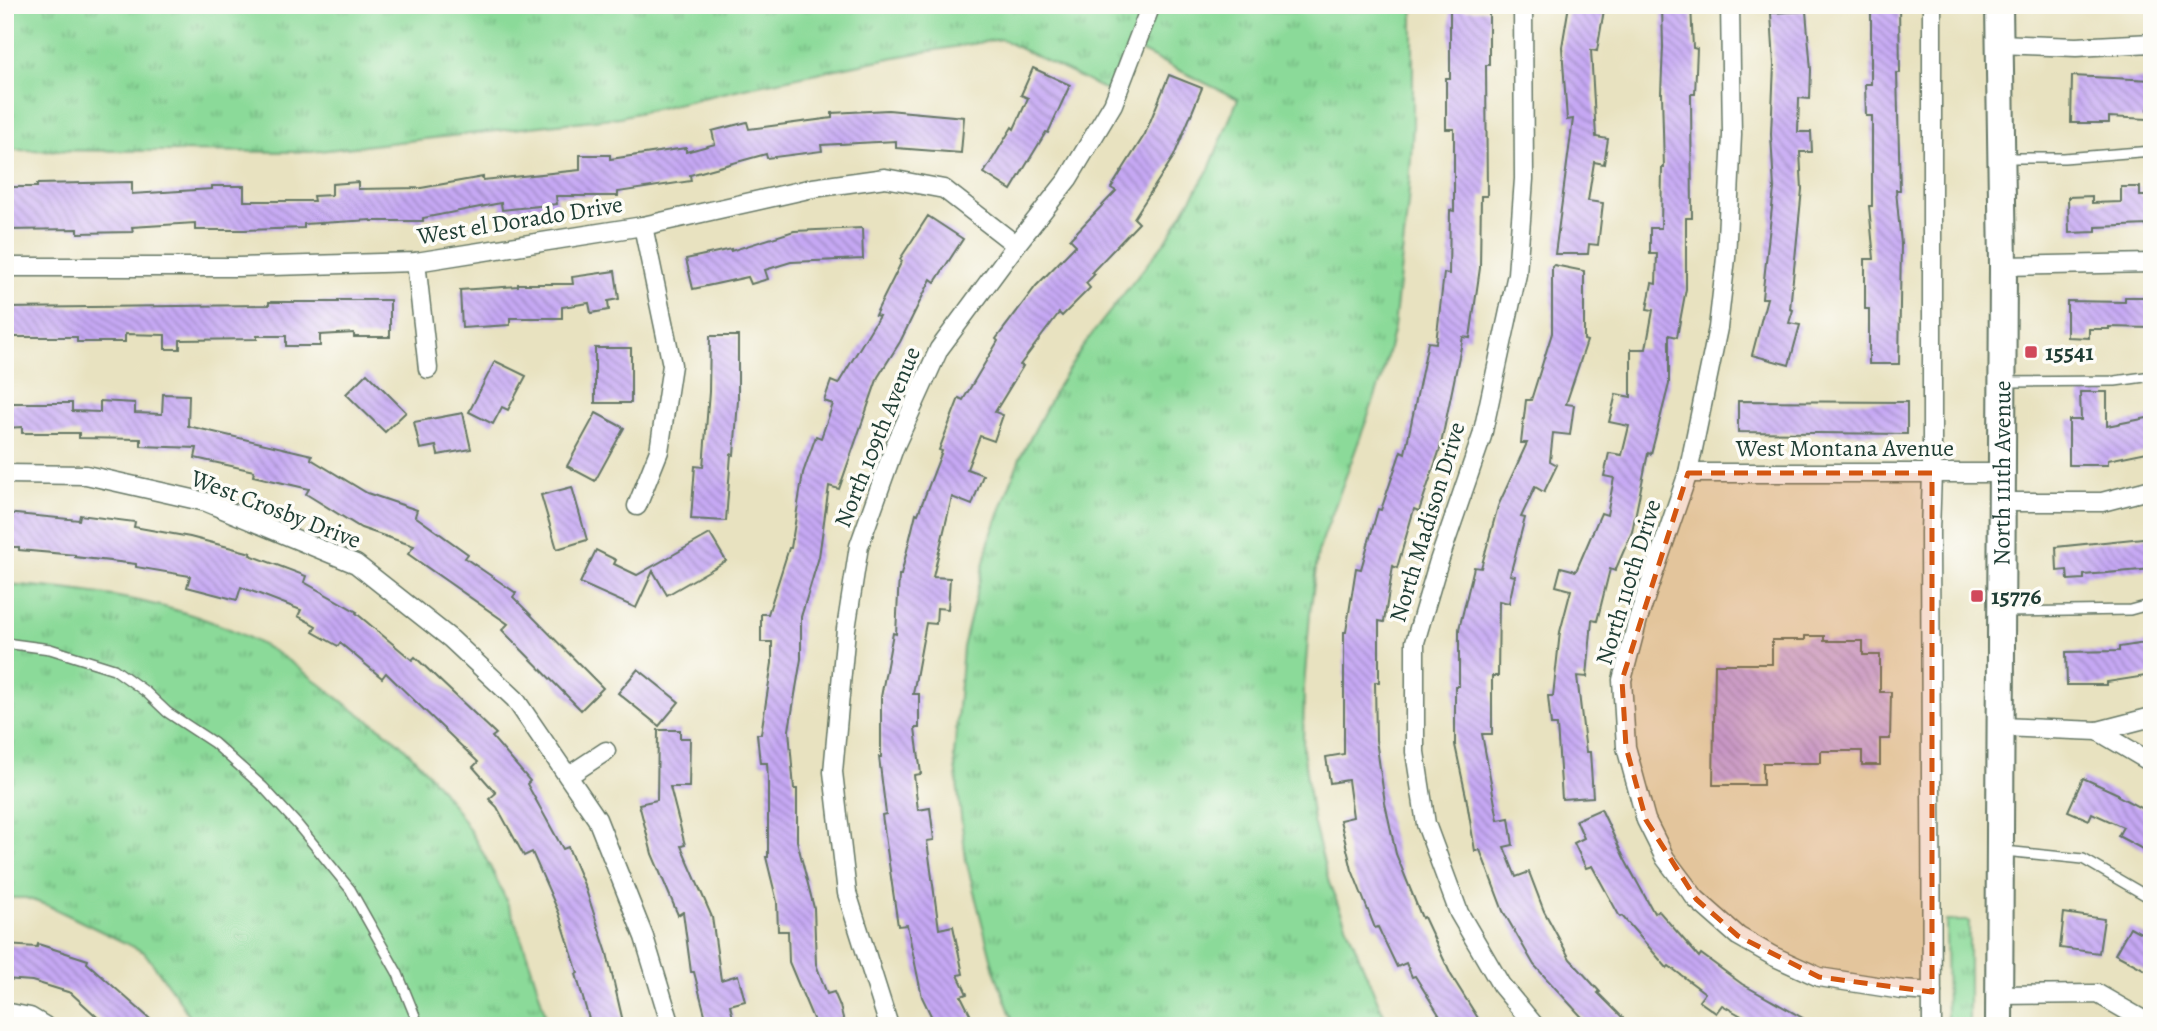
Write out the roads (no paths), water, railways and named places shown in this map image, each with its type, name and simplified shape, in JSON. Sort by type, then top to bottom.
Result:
[{"type":"street","name":"North 109th Avenue","points":[[889,1026],[847,893],[833,772],[846,629],[859,546],[894,449],[939,349],[1068,179],[1113,104],[1151,5]]},
{"type":"street","name":"North Madison Drive","points":[[1523,5],[1524,179],[1517,274],[1482,436],[1438,564],[1415,642],[1415,752],[1426,824],[1460,913],[1501,985],[1535,1026]]},
{"type":"street","name":"North 110th Drive","points":[[1730,5],[1732,135],[1726,258],[1718,328],[1688,473],[1638,619],[1622,680],[1626,747],[1646,820],[1665,858],[1696,899],[1738,936],[1819,977],[1932,992]]},
{"type":"street","points":[[1932,5],[1932,1026]]},
{"type":"street","name":"North 111th Avenue","points":[[1999,5],[2003,266],[1999,1026]]},
{"type":"street","points":[[2000,44],[2076,47],[2152,43]]},
{"type":"street","name":"West el Dorado Drive","points":[[5,267],[239,267],[416,261],[643,226],[813,188],[885,178],[944,189],[1016,245]]},
{"type":"street","points":[[637,506],[659,451],[672,365],[643,226]]},
{"type":"street","points":[[416,261],[428,369]]},
{"type":"street","points":[[2003,266],[2152,263]]},
{"type":"street","name":"West Montana Avenue","points":[[1688,473],[2003,473]]},
{"type":"street","name":"West Crosby Drive","points":[[5,474],[86,475],[206,502],[356,565],[451,639],[515,699],[597,819],[644,937],[671,1026]]},
{"type":"street","points":[[2003,502],[2102,502],[2152,489]]},
{"type":"street","points":[[2002,727],[2098,731],[2152,717]]},
{"type":"street","points":[[2098,731],[2152,763]]},
{"type":"street","points":[[568,776],[606,751]]},
{"type":"street","points":[[1999,995],[2098,994],[2152,1026]]},
{"type":"street","points":[[5,1012],[30,1017],[45,1026]]},
{"type":"lane","points":[[2002,158],[2064,158],[2152,151]]},
{"type":"lane","points":[[2003,382],[2115,381],[2152,376]]},
{"type":"lane","points":[[2002,612],[2130,610],[2152,604]]},
{"type":"lane","points":[[5,643],[50,649],[114,669],[146,692],[167,712],[214,743],[264,787],[350,890],[398,974],[419,1026]]},
{"type":"lane","points":[[2001,851],[2083,859],[2152,899]]},
{"type":"place","name":"15541","points":[[2031,352]]},
{"type":"place","name":"15776","points":[[1977,596]]}]
